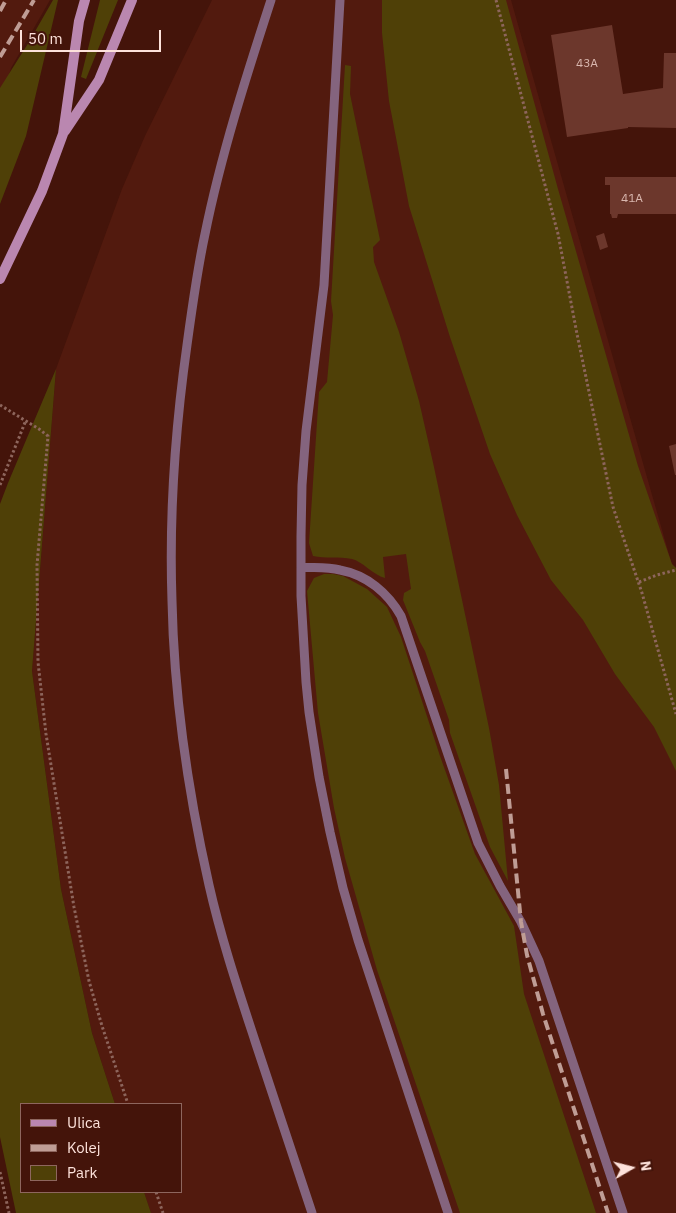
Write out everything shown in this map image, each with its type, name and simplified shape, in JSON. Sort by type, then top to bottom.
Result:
[{"type":"main road","points":[[0,280],[42,192],[63,134],[79,21],[86,0]]},
{"type":"main road","points":[[63,134],[99,80],[132,0]]},
{"type":"lane","points":[[271,0],[230,132],[212,200],[198,271],[181,386],[177,430],[172,519],[172,602],[182,739],[208,881],[234,975],[312,1213]]},
{"type":"lane","points":[[340,0],[325,270],[306,431],[302,485],[301,567],[303,643],[309,712],[319,777],[343,888],[358,940],[448,1213]]},
{"type":"lane","points":[[301,567],[339,570],[361,577],[392,600],[401,616],[478,843],[521,922],[539,961],[623,1213]]},
{"type":"path","points":[[496,0],[558,234],[580,353],[613,507],[639,582],[676,714]]},
{"type":"path","points":[[0,405],[26,420],[48,436],[37,565],[38,662],[46,734],[74,907],[92,990],[128,1103]]},
{"type":"path","points":[[0,484],[26,420]]},
{"type":"path","points":[[639,582],[676,570]]},
{"type":"path","points":[[0,1172],[9,1213]]},
{"type":"path","points":[[156,1193],[164,1213]]},
{"type":"shaded area","points":[[0,0],[50,0],[11,68],[0,108]]},
{"type":"shaded area","points":[[212,0],[511,0],[676,579],[676,1213],[151,1213],[144,1193],[182,1193],[182,1103],[115,1103],[92,1033],[61,889],[32,671],[56,369],[122,189],[145,136]]},
{"type":"green space","points":[[53,0],[58,0],[26,136],[0,204],[0,88]]},
{"type":"green space","points":[[100,0],[118,0],[86,79],[81,77]]},
{"type":"green space","points":[[382,0],[506,0],[638,466],[672,564],[676,568],[676,771],[654,727],[615,674],[583,620],[551,580],[517,515],[490,454],[450,337],[409,206],[389,101],[382,33]]},
{"type":"green space","points":[[345,65],[351,66],[350,94],[380,240],[373,247],[374,262],[399,332],[419,401],[489,728],[499,785],[508,881],[490,847],[450,733],[449,720],[425,651],[403,600],[404,593],[411,589],[406,554],[383,557],[385,578],[352,559],[313,556],[309,543],[319,392],[327,382],[333,315],[331,301]]},
{"type":"green space","points":[[56,369],[32,671],[61,889],[92,1033],[115,1103],[20,1103],[20,1193],[144,1193],[151,1213],[16,1213],[0,1137],[0,504]]},
{"type":"green space","points":[[324,574],[343,576],[367,589],[387,607],[401,637],[475,854],[514,926],[524,994],[596,1213],[460,1213],[377,970],[345,858],[334,808],[318,713],[307,591],[314,578]]},
{"type":"building","points":[[612,25],[623,94],[663,88],[664,53],[676,53],[676,128],[628,127],[567,137],[551,35]]},
{"type":"building","points":[[605,177],[676,177],[676,214],[618,214],[617,218],[612,218],[610,214],[610,185],[605,185]]},
{"type":"building","points":[[604,233],[608,247],[600,250],[596,236]]},
{"type":"building","points":[[676,444],[676,475],[675,475],[669,446]]},
{"type":"railway","points":[[0,11],[6,0]]},
{"type":"railway","points":[[0,57],[34,0]]},
{"type":"railway","points":[[506,769],[521,922],[527,955],[543,1014],[608,1213]]}]
